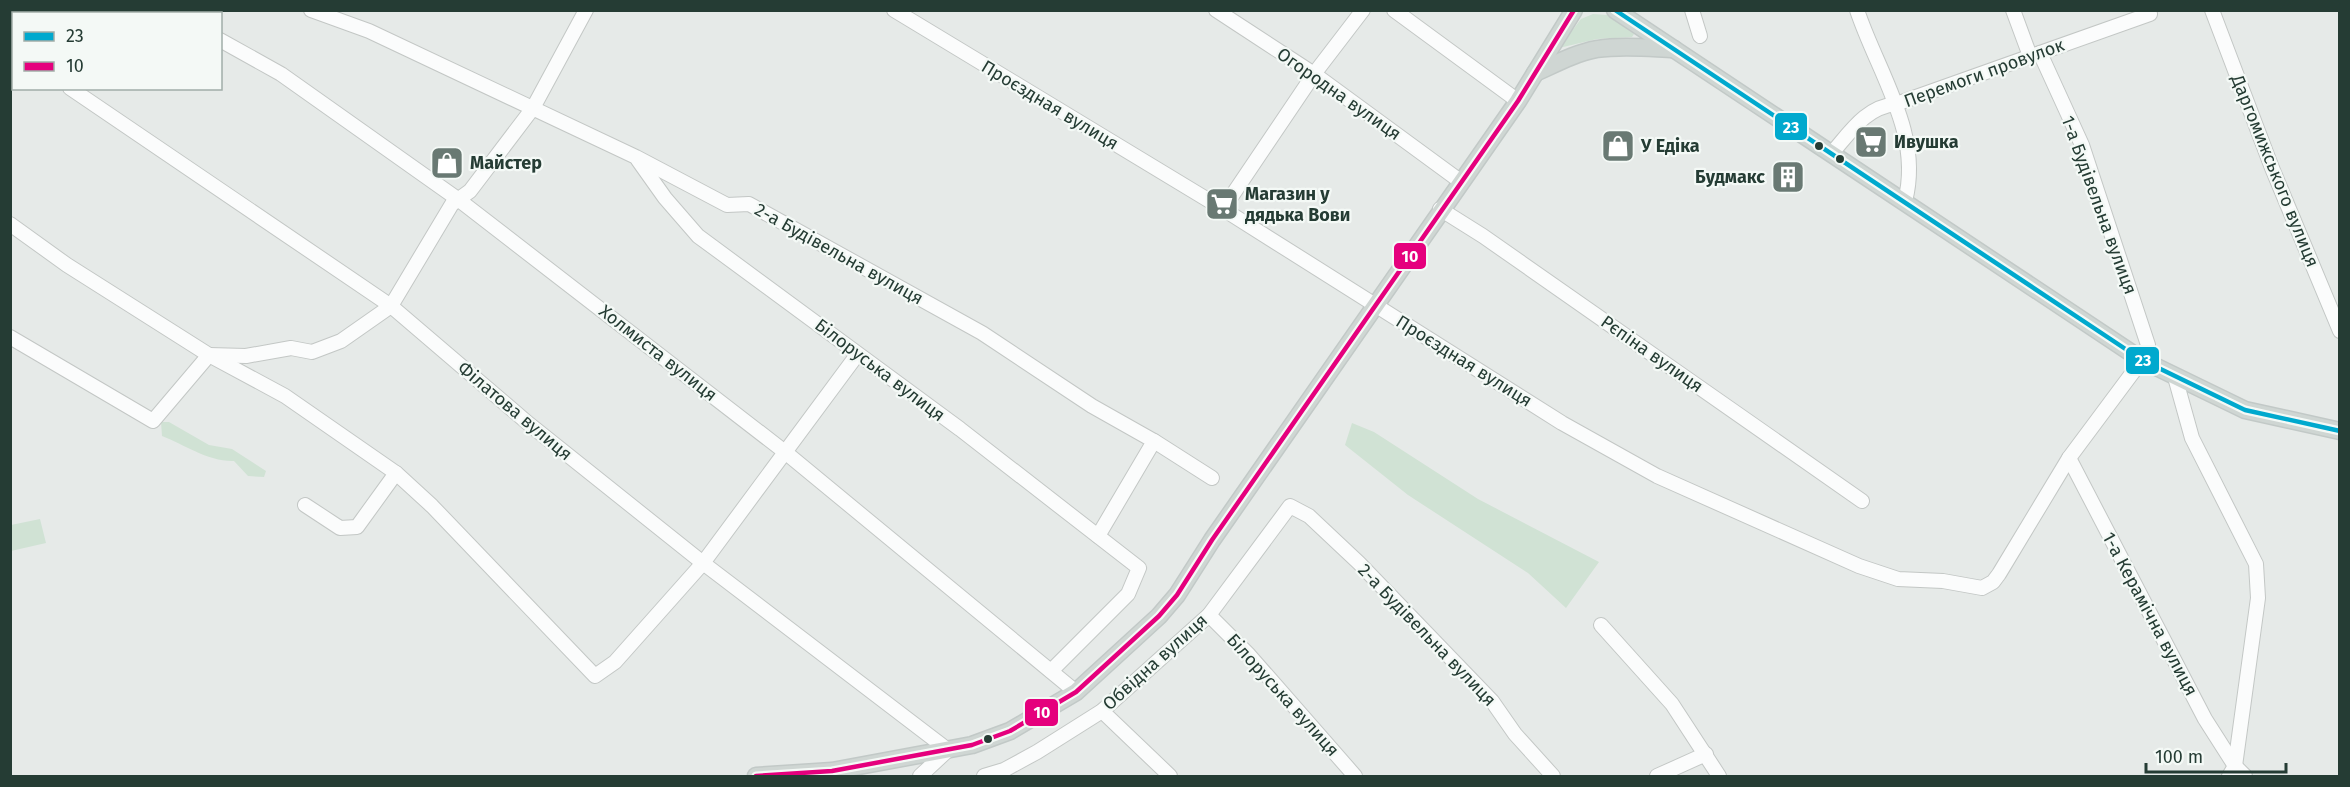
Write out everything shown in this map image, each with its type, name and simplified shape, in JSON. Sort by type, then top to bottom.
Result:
[{"type":"main road","points":[[756,777],[832,771],[948,750],[972,745],[1010,731],[1076,692],[1159,616],[1177,595],[1212,540],[1440,209],[1518,101],[1574,10]]},
{"type":"main road","points":[[1615,10],[2142,360],[2245,410],[2340,431]]},
{"type":"main road","points":[[1535,73],[1564,60],[1597,50],[1631,47],[1675,49]]},
{"type":"street","name":"2-а Будівельна вулиця","points":[[311,10],[369,31],[636,157],[727,205],[749,204],[760,209],[982,333],[1092,406],[1154,441],[1212,478]]},
{"type":"street","points":[[209,355],[246,356],[291,348],[312,352],[341,341],[391,306],[452,204],[470,191],[532,108],[586,10]]},
{"type":"street","name":"Проєздная вулиця","points":[[894,10],[1223,209],[1562,423],[1657,476],[1859,566],[1898,579],[1943,581],[1982,588],[1993,582],[2069,458]]},
{"type":"street","name":"Огородна вулиця","points":[[1216,10],[1314,74],[1460,182]]},
{"type":"street","points":[[1223,209],[1314,74],[1363,10]]},
{"type":"street","points":[[1394,10],[1518,101]]},
{"type":"street","points":[[1692,10],[1700,36]]},
{"type":"street","points":[[1857,10],[1896,104],[1908,151],[1910,182],[1905,201]]},
{"type":"street","name":"1-а Будівельна вулиця","points":[[2013,10],[2082,146],[2148,345],[2142,360]]},
{"type":"street","name":"Даргомижського вулиця","points":[[2212,10],[2272,168],[2340,331]]},
{"type":"street","name":"Перемоги провулок","points":[[1832,153],[1864,116],[1882,106],[1896,104],[2150,14]]},
{"type":"street","name":"Холмиста вулиця","points":[[222,41],[281,74],[459,200],[785,452],[1076,692]]},
{"type":"street","name":"Філатова вулиця","points":[[73,90],[391,306],[529,424],[703,563],[948,750]]},
{"type":"street","name":"Білоруська вулиця","points":[[636,157],[665,198],[698,236],[960,429],[1139,568],[1128,594],[1051,671]]},
{"type":"street","name":"Рєпіна вулиця","points":[[1440,209],[1484,236],[1862,501]]},
{"type":"street","points":[[10,224],[67,265],[209,355],[285,396],[396,473],[432,506],[595,676],[615,662],[703,563],[857,355]]},
{"type":"street","points":[[10,337],[153,421],[209,355]]},
{"type":"street","points":[[2069,458],[2142,360]]},
{"type":"street","points":[[2175,377],[2192,438],[2256,564],[2258,598],[2236,773]]},
{"type":"street","points":[[1098,536],[1154,441]]},
{"type":"street","name":"1-а Керамічна вулиця","points":[[2069,458],[2205,719],[2236,773]]},
{"type":"street","points":[[305,505],[340,528],[357,527],[396,473]]},
{"type":"street","name":"2-а Будівельна вулиця","points":[[1290,506],[1309,516],[1359,563],[1492,701],[1515,734],[1553,777]]},
{"type":"street","name":"Обвідна вулиця","points":[[984,777],[1006,773],[1102,711],[1209,615],[1290,506]]},
{"type":"street","name":"Білоруська вулиця","points":[[1209,615],[1249,655],[1355,777]]},
{"type":"street","points":[[1601,625],[1672,704],[1719,777]]},
{"type":"street","points":[[1102,711],[1170,777]]},
{"type":"street","points":[[920,777],[948,750]]},
{"type":"street","points":[[1657,777],[1706,754]]},
{"type":"green space","points":[[1593,14],[1607,15],[1634,34],[1632,37],[1597,39],[1559,48],[1581,19]]},
{"type":"green space","points":[[161,422],[169,422],[209,445],[232,449],[266,471],[264,477],[248,476],[234,461],[206,456],[162,436]]},
{"type":"green space","points":[[1352,423],[1374,432],[1478,499],[1599,562],[1566,608],[1528,573],[1408,495],[1345,445]]},
{"type":"green space","points":[[40,519],[46,543],[11,551],[11,525]]},
{"type":"transit line","name":"10","points":[[756,776],[832,771],[972,745],[1010,731],[1076,692],[1159,616],[1177,595],[1212,540],[1518,101],[1574,10]]},
{"type":"transit line","name":"23","points":[[1615,10],[2142,360],[2245,410],[2340,431]]},
{"type":"place","name":"Ивушка","points":[[1871,142]]},
{"type":"place","name":"У Едіка","points":[[1618,146]]},
{"type":"place","name":"Майстер","points":[[447,163]]},
{"type":"place","name":"Будмакс","points":[[1788,177]]},
{"type":"place","name":"Магазин у дядька Вови","points":[[1222,204]]}]
